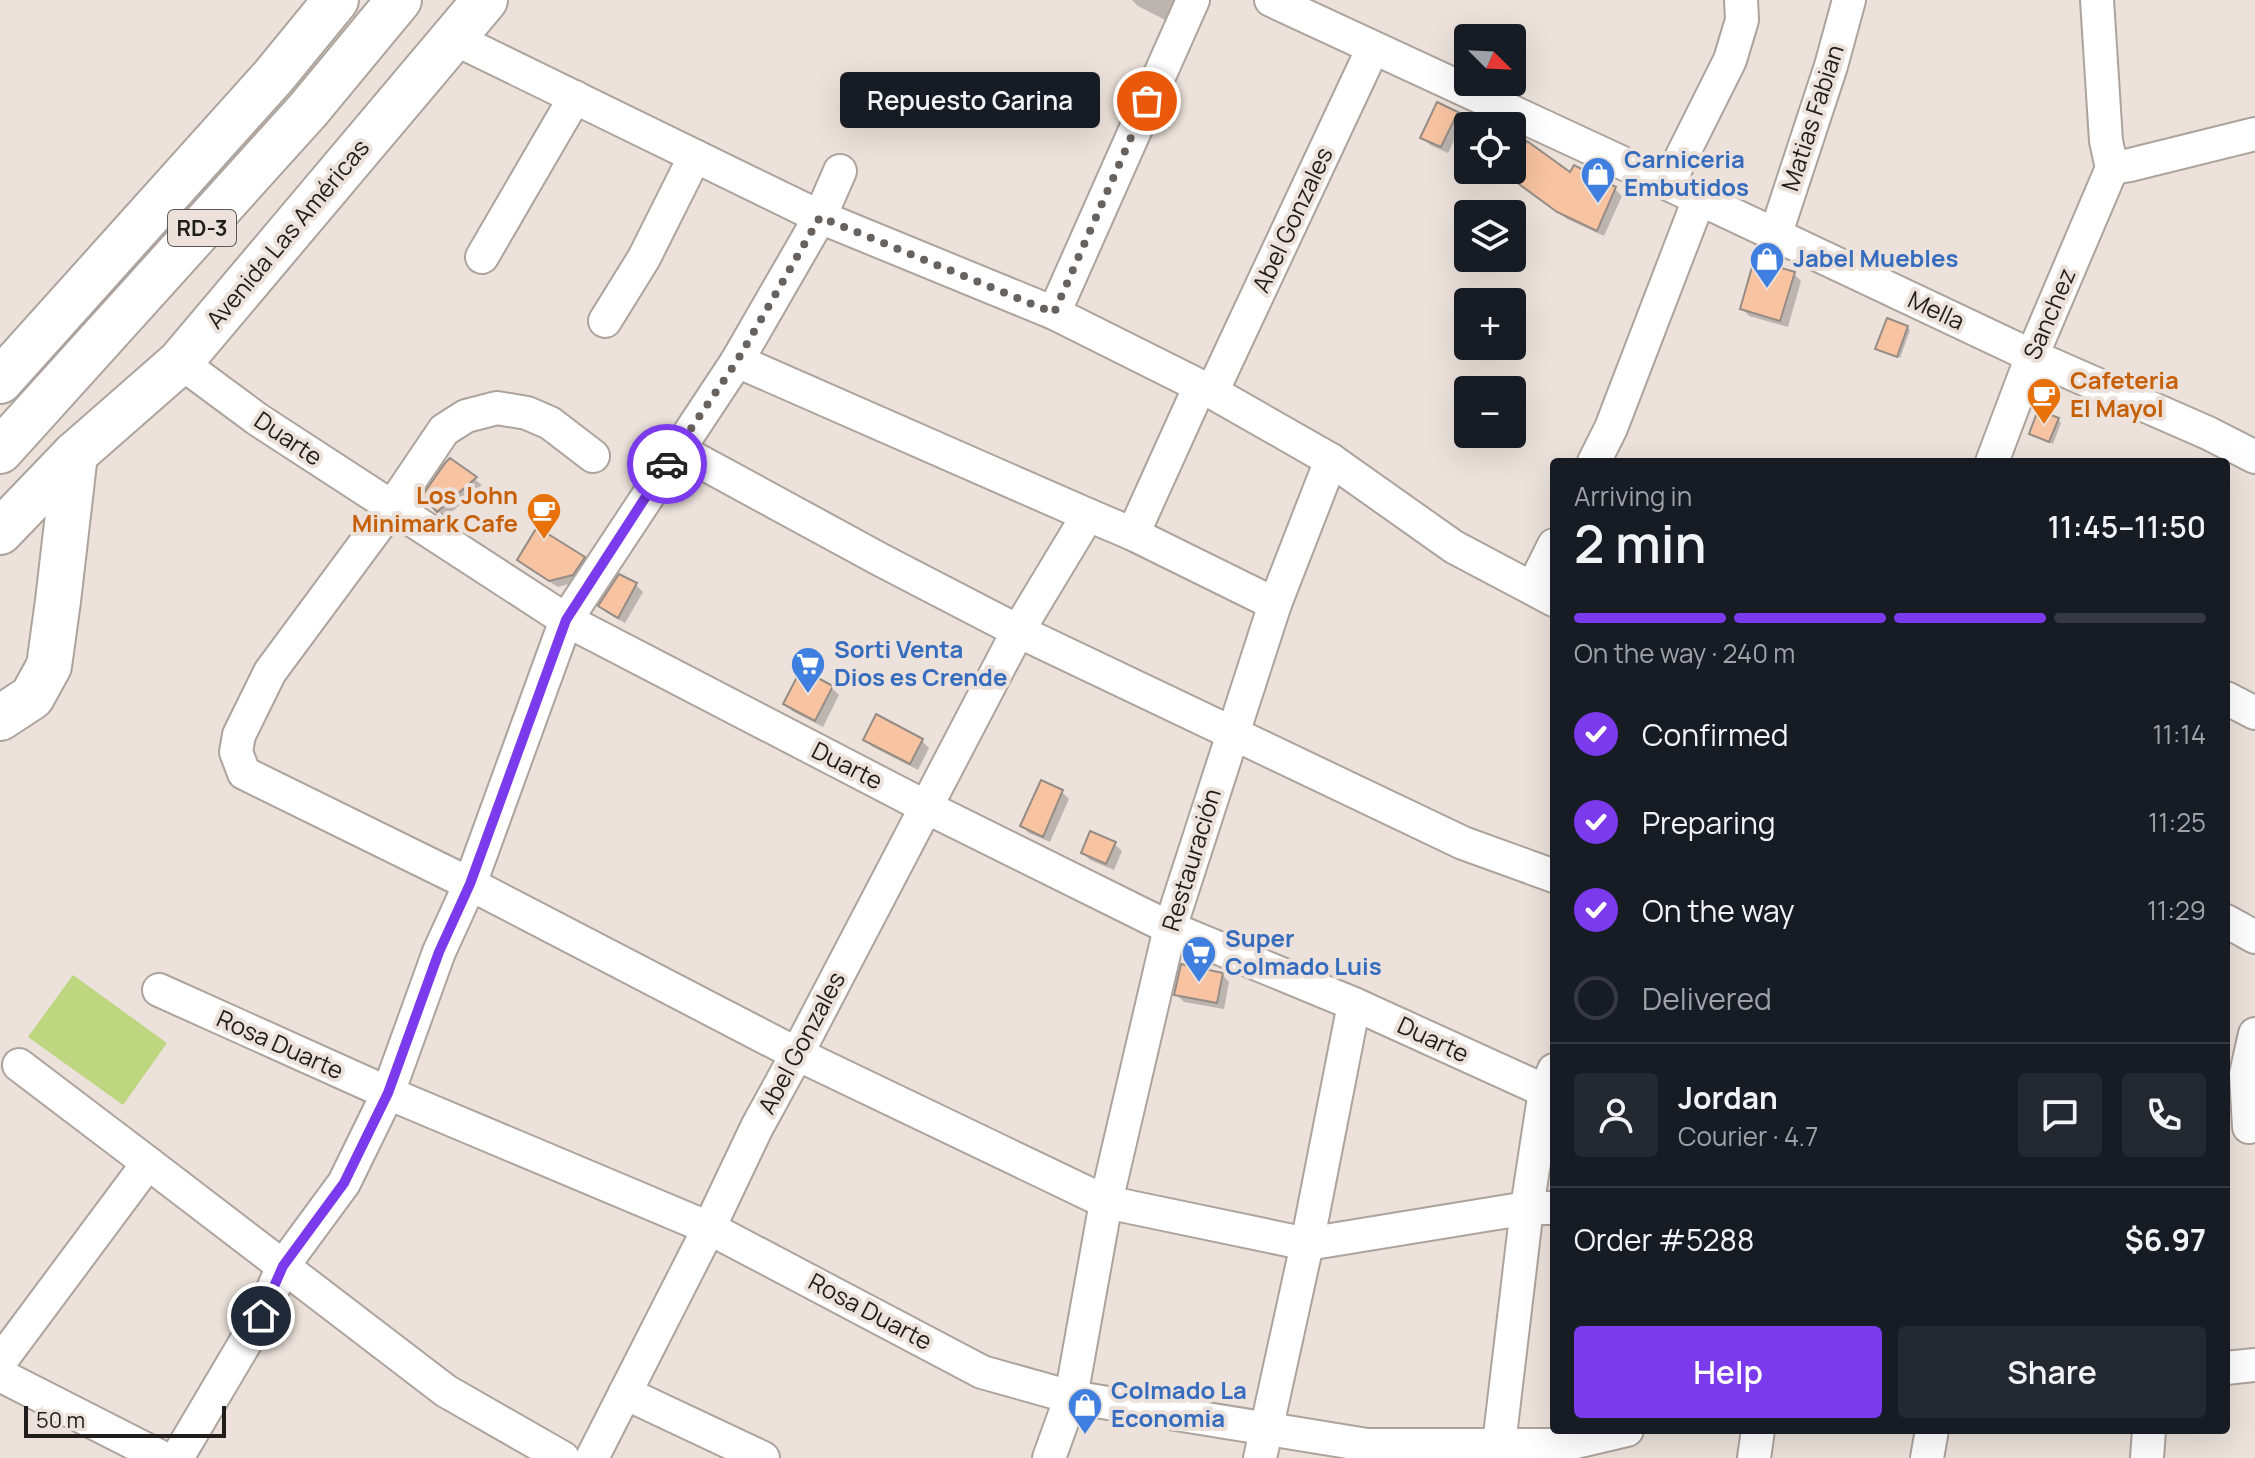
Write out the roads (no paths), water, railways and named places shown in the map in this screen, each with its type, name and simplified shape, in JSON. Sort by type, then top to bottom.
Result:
[{"type":"main road","name":"RD-3","points":[[0,381],[273,77],[336,0]]},
{"type":"main road","name":"RD-3","points":[[0,451],[308,110],[399,0]]},
{"type":"main road","name":"Avenida Las Américas","points":[[0,532],[75,454],[180,362],[485,0]]},
{"type":"main road","points":[[1,716],[32,697],[49,666],[75,454]]},
{"type":"street","points":[[1054,313],[1193,0]]},
{"type":"street","name":"Mella","points":[[1271,0],[2255,457]]},
{"type":"street","points":[[1668,184],[1730,60],[1742,20],[1741,0]]},
{"type":"street","name":"Matias Fabian","points":[[1775,236],[1831,66],[1849,0]]},
{"type":"street","points":[[2097,0],[2106,141],[2112,168],[2255,134]]},
{"type":"street","points":[[453,38],[820,217],[1054,313],[1206,389],[1331,460],[1454,547],[1544,594],[1550,565]]},
{"type":"street","name":"Abel Gonzales","points":[[1133,534],[1373,48]]},
{"type":"street","points":[[482,257],[575,97]]},
{"type":"street","points":[[605,321],[644,258],[695,156]]},
{"type":"street","name":"Sanchez","points":[[1994,458],[2032,356],[2112,168]]},
{"type":"street","points":[[177,1458],[261,1316],[283,1266],[344,1183],[388,1093],[439,952],[470,884],[566,620],[737,361],[820,217],[840,171]]},
{"type":"street","points":[[1596,458],[1611,428],[1699,199]]},
{"type":"street","points":[[737,361],[1133,534],[1275,604]]},
{"type":"street","name":"Duarte","points":[[180,362],[257,419],[566,620],[926,807],[1170,928],[1550,1085]]},
{"type":"street","points":[[593,456],[550,423],[527,413],[497,408],[466,416],[444,430],[392,507],[270,672],[239,735],[236,752],[244,773],[470,884],[797,1054],[1106,1202],[1307,1244],[1541,1208]]},
{"type":"street","points":[[677,449],[1018,631],[1463,843],[1550,875]]},
{"type":"street","name":"Restauración","points":[[1049,1458],[1071,1397],[1106,1202],[1170,928],[1275,604],[1331,460]]},
{"type":"street","name":"Abel Gonzales","points":[[592,1458],[757,1127],[1018,631],[1088,515]]},
{"type":"street","points":[[2230,700],[2255,713]]},
{"type":"street","points":[[2230,923],[2255,937]]},
{"type":"street","name":"Rosa Duarte","points":[[159,990],[388,1093],[709,1228],[982,1372],[1264,1444],[1366,1452],[1499,1444],[1563,1451],[1615,1434]]},
{"type":"street","points":[[1264,1444],[1354,1004]]},
{"type":"street","points":[[2243,1129],[2236,1072],[2255,1034]]},
{"type":"street","points":[[19,1065],[446,1391],[563,1458]]},
{"type":"street","points":[[1499,1444],[1541,1208],[1550,1097]]},
{"type":"street","points":[[0,1362],[148,1163]]},
{"type":"street","points":[[2230,1368],[2255,1365]]},
{"type":"street","points":[[0,1375],[163,1458]]},
{"type":"street","points":[[625,1393],[763,1458]]},
{"type":"street","points":[[1754,1458],[1757,1434]]},
{"type":"street","points":[[1927,1458],[1931,1434]]},
{"type":"street","points":[[2147,1458],[2149,1434]]},
{"type":"place","name":"Repuesto Garina","points":[[1147,101]]},
{"type":"place","name":"Carniceria Embutidos","points":[[1598,205]]},
{"type":"place","name":"Jabel Muebles","points":[[1767,290]]},
{"type":"place","name":"Cafeteria El Mayol","points":[[2044,426]]},
{"type":"place","name":"Los John Minimark Cafe","points":[[544,541]]},
{"type":"place","name":"Sorti Venta Dios es Crende","points":[[808,695]]},
{"type":"place","name":"Super Colmado Luis","points":[[1199,984]]},
{"type":"place","name":"Colmado La Economia","points":[[1085,1436]]}]
